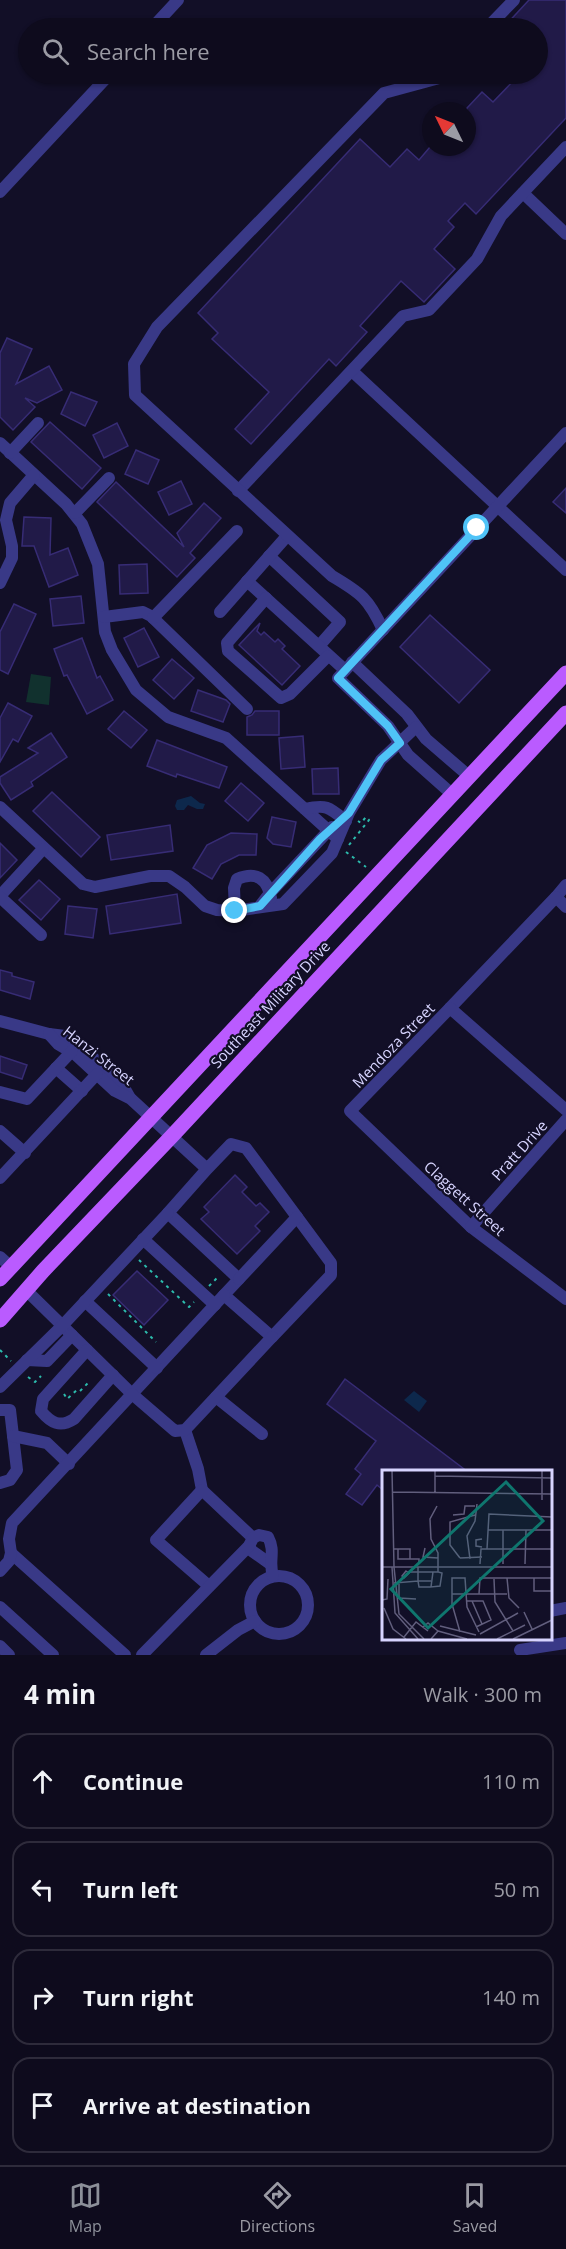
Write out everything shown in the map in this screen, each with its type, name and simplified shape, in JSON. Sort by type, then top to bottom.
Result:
[{"type":"main road","name":"Southeast Military Drive","points":[[4,1268],[151,1117],[566,673]]},
{"type":"main road","name":"Southeast Military Drive","points":[[0,1320],[566,713]]},
{"type":"main road","points":[[470,777],[490,795]]},
{"type":"main road","points":[[453,795],[473,813]]},
{"type":"street","points":[[161,18],[178,0]]},
{"type":"street","points":[[497,18],[514,0]]},
{"type":"street","points":[[0,192],[101,84]]},
{"type":"street","points":[[382,630],[373,608],[363,596],[332,576],[135,395],[134,364],[157,327],[384,93],[417,84]]},
{"type":"street","points":[[238,491],[403,316],[429,310],[477,259],[501,216],[566,147]]},
{"type":"street","points":[[523,193],[566,234]]},
{"type":"street","points":[[352,371],[566,570]]},
{"type":"street","points":[[10,453],[38,423]]},
{"type":"street","points":[[453,795],[408,755],[388,726],[338,678],[566,433]]},
{"type":"street","points":[[0,443],[75,513],[82,524],[98,564],[105,632],[112,650],[136,690],[168,717],[226,738],[333,835]]},
{"type":"street","points":[[0,583],[12,558],[12,546],[6,520],[10,503],[33,475]]},
{"type":"street","points":[[75,513],[109,478]]},
{"type":"street","points":[[153,618],[237,531]]},
{"type":"street","points":[[220,612],[287,536]]},
{"type":"street","points":[[269,556],[340,622],[319,646]]},
{"type":"street","points":[[248,581],[328,656],[348,666],[407,714],[426,739],[470,777]]},
{"type":"street","points":[[266,598],[227,643],[228,651],[281,698],[290,694],[328,656]]},
{"type":"street","points":[[104,616],[143,612],[153,618],[247,708]]},
{"type":"street","points":[[268,901],[333,835],[381,760],[416,727]]},
{"type":"street","points":[[305,809],[320,805],[326,806],[346,817]]},
{"type":"street","points":[[0,807],[83,884],[95,886],[150,876],[169,876],[205,906],[217,910],[235,911],[268,901],[283,904],[332,853],[333,835]]},
{"type":"street","points":[[41,935],[0,896],[43,849]]},
{"type":"street","points":[[235,911],[234,888],[237,879],[247,875],[256,875],[265,882],[268,901]]},
{"type":"street","points":[[450,1008],[566,885]]},
{"type":"street","points":[[555,897],[566,907]]},
{"type":"street","name":"Mendoza Street","points":[[350,1111],[450,1008],[566,1110]]},
{"type":"street","name":"Hanzi Street","points":[[0,1021],[48,1034],[65,1036],[81,1047],[122,1084],[131,1099]]},
{"type":"street","name":"Hanzi Street","points":[[48,1034],[58,1044],[72,1052],[115,1091],[131,1099],[207,1169]]},
{"type":"street","points":[[0,1092],[27,1099],[72,1052]]},
{"type":"street","points":[[56,1068],[82,1092]]},
{"type":"street","points":[[0,1178],[25,1154],[97,1074]]},
{"type":"street","name":"Claggett Street","points":[[350,1111],[471,1227],[566,1299]]},
{"type":"street","name":"Pratt Drive","points":[[471,1227],[566,1120]]},
{"type":"street","points":[[0,1131],[25,1154]]},
{"type":"street","points":[[0,1387],[62,1326],[86,1301],[231,1144],[246,1148],[331,1263],[331,1275],[185,1430],[175,1431],[132,1394],[62,1326],[26,1290]]},
{"type":"street","points":[[0,1160],[10,1169]]},
{"type":"street","points":[[168,1212],[239,1279]]},
{"type":"street","points":[[0,1571],[9,1561],[11,1553],[9,1539],[12,1523],[297,1217]]},
{"type":"street","points":[[143,1239],[215,1305]]},
{"type":"street","points":[[224,1295],[272,1338]]},
{"type":"street","points":[[86,1301],[157,1368]]},
{"type":"street","points":[[27,1360],[47,1361],[72,1335]]},
{"type":"street","points":[[87,1350],[43,1399],[41,1411],[48,1419],[55,1423],[65,1424],[74,1419],[113,1375]]},
{"type":"street","points":[[216,1397],[262,1434]]},
{"type":"street","points":[[0,1410],[10,1410],[17,1470],[10,1480],[0,1483]]},
{"type":"street","points":[[185,1430],[198,1469],[202,1490],[251,1542],[252,1551],[269,1563]]},
{"type":"street","points":[[13,1436],[47,1443],[69,1464]]},
{"type":"street","points":[[202,1490],[156,1540],[209,1586]]},
{"type":"street","points":[[142,1655],[259,1535],[268,1537],[273,1552],[269,1563],[273,1576]]},
{"type":"street","points":[[11,1553],[125,1655]]},
{"type":"street","points":[[280,1575],[293,1579],[303,1588],[308,1601],[306,1615],[298,1626],[286,1633],[272,1633],[255,1621],[250,1608],[252,1594],[260,1583],[280,1575]]},
{"type":"street","points":[[0,1607],[53,1655]]},
{"type":"street","points":[[551,1611],[566,1608]]},
{"type":"street","points":[[206,1655],[238,1630],[255,1621]]},
{"type":"street","points":[[519,1648],[566,1643]]},
{"type":"street","points":[[0,1646],[9,1655]]},
{"type":"path","points":[[346,817],[361,823],[366,818],[369,820],[345,851],[368,868]]},
{"type":"path","points":[[138,1259],[189,1307],[197,1298]]},
{"type":"path","points":[[207,1288],[220,1274]]},
{"type":"path","points":[[115,1286],[107,1295],[156,1342]]},
{"type":"path","points":[[72,1394],[78,1400]]},
{"type":"green space","points":[[31,674],[51,677],[49,705],[26,702]]},
{"type":"water","points":[[191,796],[205,804],[203,809],[188,805],[184,810],[177,810],[175,806],[177,800]]},
{"type":"water","points":[[414,1391],[427,1401],[419,1412],[404,1400]]},
{"type":"building","points":[[529,0],[566,0],[566,118],[476,214],[465,203],[448,221],[454,227],[434,249],[455,269],[424,302],[401,281],[360,326],[367,332],[336,366],[329,359],[251,444],[235,429],[269,392],[212,339],[218,333],[198,313],[360,139],[390,167],[407,149],[419,160],[422,156],[476,156],[476,102],[473,102],[482,92],[493,102],[510,84],[548,84],[548,18],[512,18]]},
{"type":"building","points":[[7,338],[32,349],[16,384],[49,366],[62,390],[37,403],[25,398],[35,407],[13,430],[0,417],[0,353]]},
{"type":"building","points":[[71,392],[97,402],[85,426],[61,414]]},
{"type":"building","points":[[50,422],[101,468],[82,489],[31,442]]},
{"type":"building","points":[[117,423],[128,446],[104,458],[93,435]]},
{"type":"building","points":[[136,450],[159,460],[148,484],[125,474]]},
{"type":"building","points":[[181,481],[192,504],[169,515],[158,492]]},
{"type":"building","points":[[116,482],[184,547],[177,533],[204,503],[221,518],[190,553],[195,558],[177,577],[97,502]]},
{"type":"building","points":[[566,488],[566,513],[553,502]]},
{"type":"building","points":[[24,517],[51,518],[50,555],[68,548],[78,575],[49,587],[34,546],[22,546]]},
{"type":"building","points":[[147,564],[148,593],[120,594],[119,565]]},
{"type":"building","points":[[81,596],[84,623],[53,626],[50,599]]},
{"type":"building","points":[[14,604],[36,614],[8,674],[0,670],[0,632]]},
{"type":"building","points":[[430,615],[490,670],[459,703],[400,647]]},
{"type":"building","points":[[260,623],[257,631],[261,635],[264,632],[275,642],[278,639],[285,646],[282,649],[300,666],[282,685],[239,645]]},
{"type":"building","points":[[144,628],[159,657],[138,667],[124,638]]},
{"type":"building","points":[[82,638],[97,678],[100,676],[113,700],[87,714],[67,675],[64,676],[54,649]]},
{"type":"building","points":[[172,659],[194,678],[174,699],[153,680]]},
{"type":"building","points":[[198,690],[226,700],[230,704],[223,722],[191,711]]},
{"type":"building","points":[[8,703],[32,716],[18,742],[13,739],[0,762],[0,718]]},
{"type":"building","points":[[124,711],[147,730],[131,748],[108,729]]},
{"type":"building","points":[[255,711],[279,711],[279,735],[247,735],[247,717]]},
{"type":"building","points":[[51,733],[67,757],[31,782],[33,786],[11,800],[0,783],[0,777],[38,753],[28,748]]},
{"type":"building","points":[[303,736],[305,767],[281,769],[279,738]]},
{"type":"building","points":[[157,740],[227,767],[219,788],[177,774],[176,777],[147,766]]},
{"type":"building","points":[[338,768],[339,794],[313,794],[312,769]]},
{"type":"building","points":[[241,783],[264,803],[248,821],[225,801]]},
{"type":"building","points":[[52,792],[100,837],[81,857],[33,811]]},
{"type":"building","points":[[272,817],[296,822],[291,847],[273,844],[267,838]]},
{"type":"building","points":[[170,825],[173,851],[111,860],[107,835]]},
{"type":"building","points":[[231,833],[257,834],[256,855],[239,855],[221,864],[212,879],[193,868],[207,845]]},
{"type":"building","points":[[0,843],[17,860],[0,878]]},
{"type":"building","points":[[39,880],[60,899],[41,920],[19,900]]},
{"type":"building","points":[[177,894],[181,923],[110,934],[106,906]]},
{"type":"building","points":[[68,906],[97,909],[93,938],[65,934]]},
{"type":"building","points":[[0,970],[34,982],[30,999],[0,990]]},
{"type":"building","points":[[0,1056],[27,1065],[22,1079],[0,1072]]},
{"type":"building","points":[[235,1175],[247,1187],[242,1192],[256,1206],[260,1203],[269,1212],[255,1226],[260,1231],[237,1254],[201,1219],[209,1212],[204,1207]]},
{"type":"building","points":[[137,1271],[168,1300],[144,1325],[113,1295]]},
{"type":"building","points":[[345,1379],[465,1470],[382,1470],[382,1489],[377,1485],[362,1505],[346,1494],[361,1474],[355,1469],[376,1441],[327,1404]]},
{"type":"route","points":[[235,911],[260,906],[320,839],[349,813],[381,760],[400,743],[388,726],[338,678],[477,528]]}]
